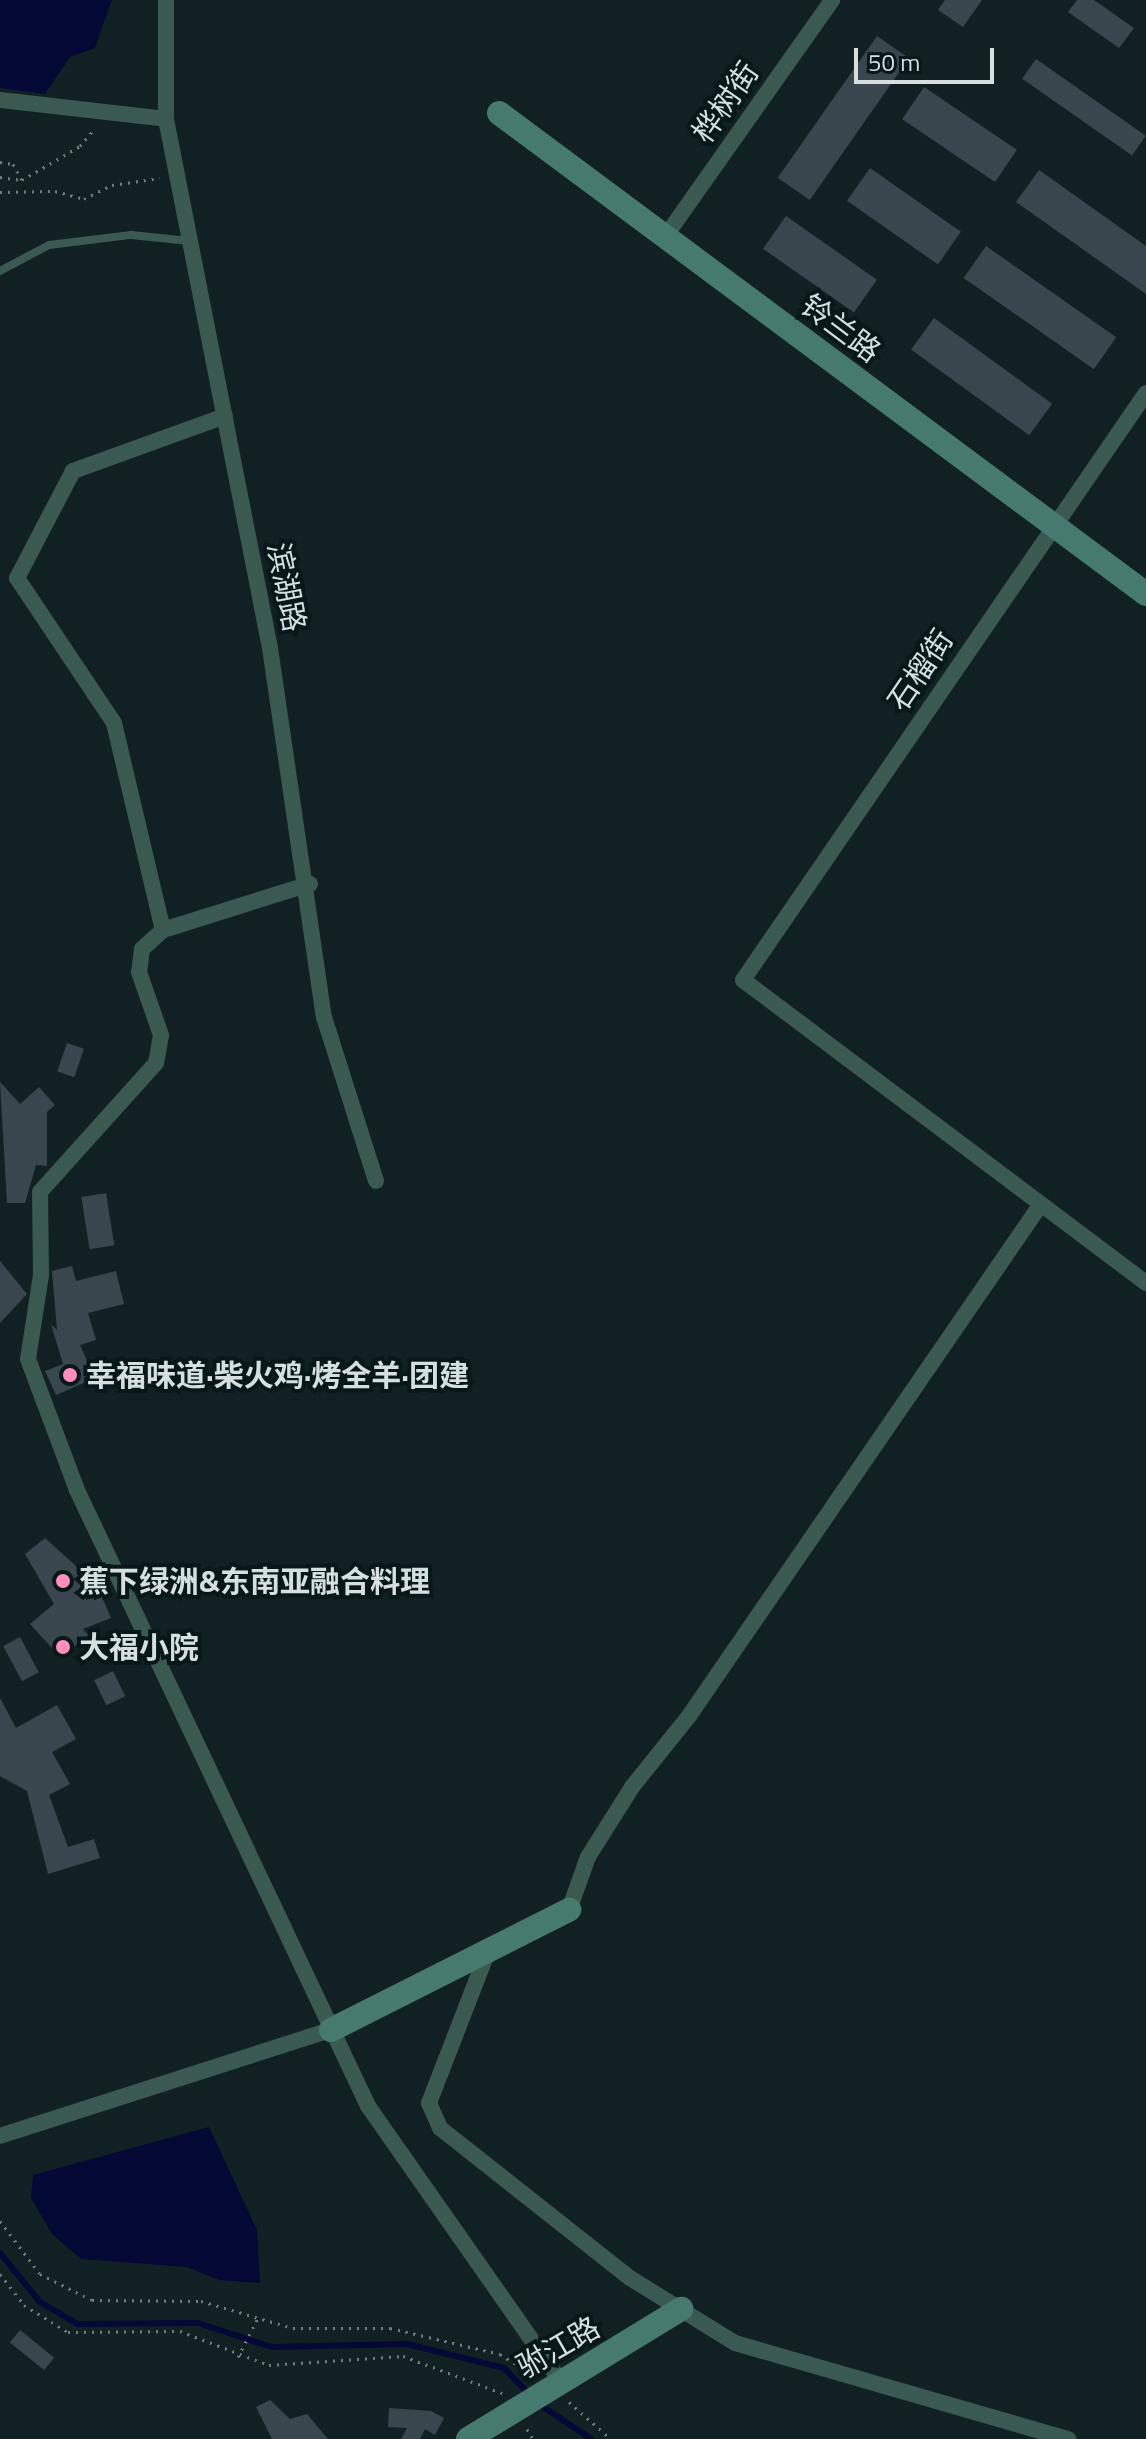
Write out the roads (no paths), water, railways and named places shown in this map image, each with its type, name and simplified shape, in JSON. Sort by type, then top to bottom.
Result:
[{"type":"street","name":"滨湖路","points":[[166,0],[166,119],[225,416],[310,884],[324,1017],[376,1181]]},
{"type":"street","name":"桦树街","points":[[665,237],[832,0]]},
{"type":"street","points":[[0,100],[166,119]]},
{"type":"street","name":"铃兰路","points":[[499,113],[1146,594]]},
{"type":"street","name":"石榴街","points":[[1041,1204],[743,980],[1146,393]]},
{"type":"street","points":[[163,930],[114,723],[17,578],[73,471],[225,416]]},
{"type":"street","points":[[310,884],[163,930],[142,949],[139,972],[161,1035],[156,1063],[40,1192],[41,1275],[28,1359],[77,1490],[368,2106],[554,2388]]},
{"type":"street","points":[[0,2136],[331,2030],[486,1956],[569,1910],[588,1857],[632,1787],[689,1716],[1041,1204],[1146,1283]]},
{"type":"street","points":[[486,1956],[429,2103],[440,2128],[630,2278],[735,2343],[1068,2439]]},
{"type":"street","name":"驸江路","points":[[468,2439],[681,2309]]},
{"type":"lane","points":[[0,271],[49,245],[131,235],[191,241]]},
{"type":"waterway","points":[[0,2253],[40,2302],[78,2324],[198,2323],[272,2347],[407,2344],[504,2368],[529,2394]]},
{"type":"waterway","points":[[536,2402],[591,2439]]},
{"type":"place","name":"幸福味道·柴火鸡·烤全羊·团建","points":[[70,1375]]},
{"type":"place","name":"蕉下绿洲&东南亚融合料理","points":[[63,1581]]},
{"type":"place","name":"大福小院","points":[[63,1647]]}]
